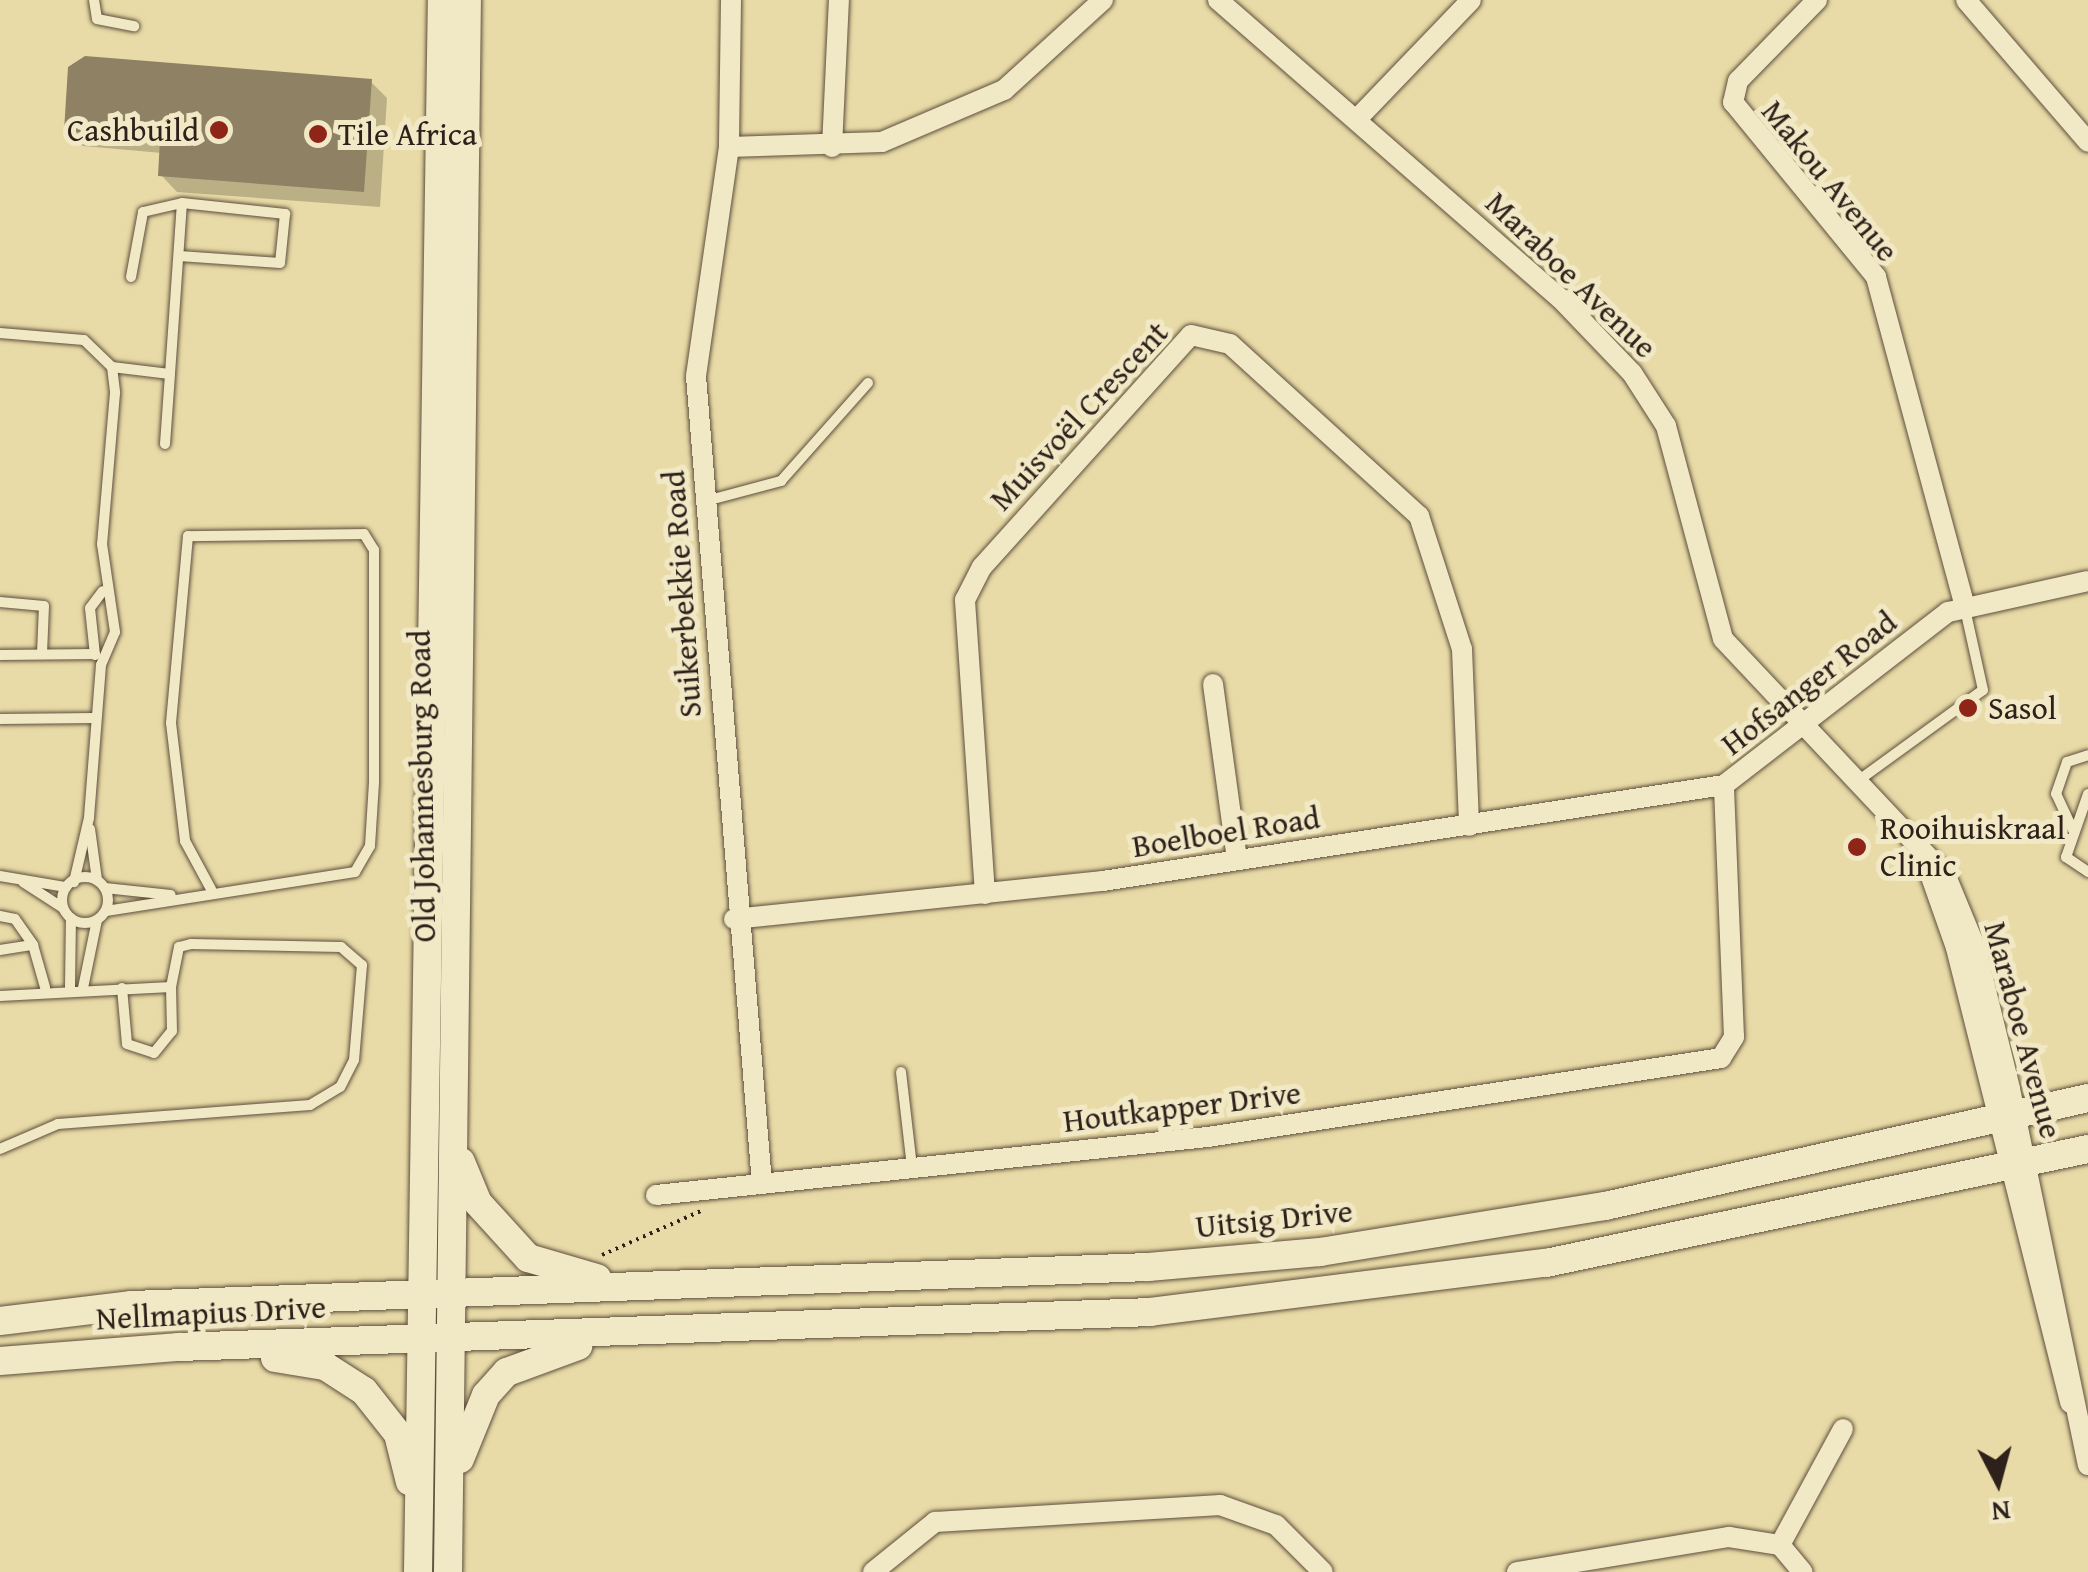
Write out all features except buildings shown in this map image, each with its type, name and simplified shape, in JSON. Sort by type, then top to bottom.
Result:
[{"type":"main road","name":"Old Johannesburg Road","points":[[439,1296],[455,1147],[448,2]]},
{"type":"main road","name":"Old Johannesburg Road","points":[[448,2],[439,1296],[448,1572]]},
{"type":"main road","name":"Uitsig Drive","points":[[439,1296],[1320,1252],[1605,1206],[2088,1098]]},
{"type":"main road","points":[[455,1147],[500,1234],[565,1272],[638,1286]]},
{"type":"main road","points":[[440,1339],[1150,1312],[1437,1282],[2088,1149]]},
{"type":"main road","name":"Nellmapius Drive","points":[[0,1320],[132,1305],[439,1296]]},
{"type":"main road","points":[[448,1524],[468,1428],[507,1372],[560,1348],[698,1329]]},
{"type":"main road","name":"Old Johannesburg Road","points":[[418,1572],[440,1339]]},
{"type":"main road","name":"Nellmapius Drive","points":[[0,1361],[179,1346],[440,1339]]},
{"type":"main road","points":[[179,1346],[308,1362],[364,1391],[403,1446],[420,1532]]},
{"type":"street","name":"Suikerbekkie Road","points":[[731,0],[729,147],[697,341],[734,918],[762,1184]]},
{"type":"street","points":[[832,146],[839,0]]},
{"type":"street","points":[[729,147],[882,142],[1004,90],[1103,0]]},
{"type":"street","name":"Maraboe Avenue","points":[[1218,0],[1358,118],[1632,374],[1666,426],[1718,628],[1802,730],[1921,849],[2008,1115],[2088,1465]]},
{"type":"street","points":[[1358,118],[1471,0]]},
{"type":"street","name":"Makou Avenue","points":[[1817,0],[1738,81],[1733,102],[1876,278],[1964,603]]},
{"type":"street","points":[[1966,0],[2088,142]]},
{"type":"street","name":"Muisvoël Crescent","points":[[985,894],[966,600],[982,567],[1191,335],[1230,344],[1419,516],[1462,649],[1469,826]]},
{"type":"street","name":"Hofsanger Road","points":[[1712,1061],[1728,1053],[1734,1036],[1724,786],[1964,603],[2088,582]]},
{"type":"street","points":[[1213,684],[1237,859]]},
{"type":"street","name":"Boelboel Road","points":[[734,918],[985,894],[1724,786]]},
{"type":"street","name":"Houtkapper Drive","points":[[656,1195],[1208,1137],[1712,1061]]},
{"type":"street","points":[[1780,1545],[1842,1429]]},
{"type":"street","points":[[873,1572],[935,1522],[1220,1504],[1276,1525],[1323,1572]]},
{"type":"street","points":[[1517,1572],[1729,1537],[1780,1545],[1804,1572]]},
{"type":"lane","points":[[94,0],[97,20],[134,26]]},
{"type":"lane","points":[[131,277],[135,221],[182,203],[285,214],[280,263],[179,256]]},
{"type":"lane","points":[[165,444],[182,203]]},
{"type":"lane","points":[[0,333],[84,340],[112,367],[170,374]]},
{"type":"lane","points":[[0,654],[98,659],[114,645],[117,609],[103,591],[102,544],[112,367]]},
{"type":"lane","points":[[705,501],[781,481],[868,383]]},
{"type":"lane","points":[[18,879],[67,913],[102,915],[212,889],[355,872],[370,846],[374,550],[364,534],[188,536],[171,722],[186,841],[212,889]]},
{"type":"lane","points":[[77,988],[67,913],[70,884],[89,818],[98,659],[90,608],[103,591]]},
{"type":"lane","points":[[0,602],[44,606],[42,654]]},
{"type":"lane","points":[[1855,783],[1982,690],[1964,603]]},
{"type":"lane","points":[[0,718],[95,718]]},
{"type":"lane","points":[[2073,830],[2056,794],[2067,762],[2088,755]]},
{"type":"lane","points":[[2088,794],[2073,830],[2067,861],[2088,872]]},
{"type":"lane","points":[[77,988],[102,915],[101,884],[89,818]]},
{"type":"lane","points":[[0,876],[101,884],[182,896]]},
{"type":"lane","points":[[0,916],[15,919],[33,945],[45,987]]},
{"type":"lane","points":[[0,1150],[58,1124],[137,1113],[310,1104],[340,1086],[354,1060],[362,966],[354,951],[191,944],[178,947],[171,987],[172,1031],[154,1054],[127,1044],[122,988]]},
{"type":"lane","points":[[0,950],[33,945]]},
{"type":"lane","points":[[0,996],[45,987],[171,987]]},
{"type":"lane","points":[[900,1072],[912,1168]]},
{"type":"path","points":[[565,1272],[708,1208]]},
{"type":"place","name":"Cashbuild","points":[[219,130]]},
{"type":"place","name":"Tile Africa","points":[[318,134]]},
{"type":"place","name":"Sasol","points":[[1968,708]]},
{"type":"place","name":"Rooihuiskraal Clinic","points":[[1857,847]]}]
